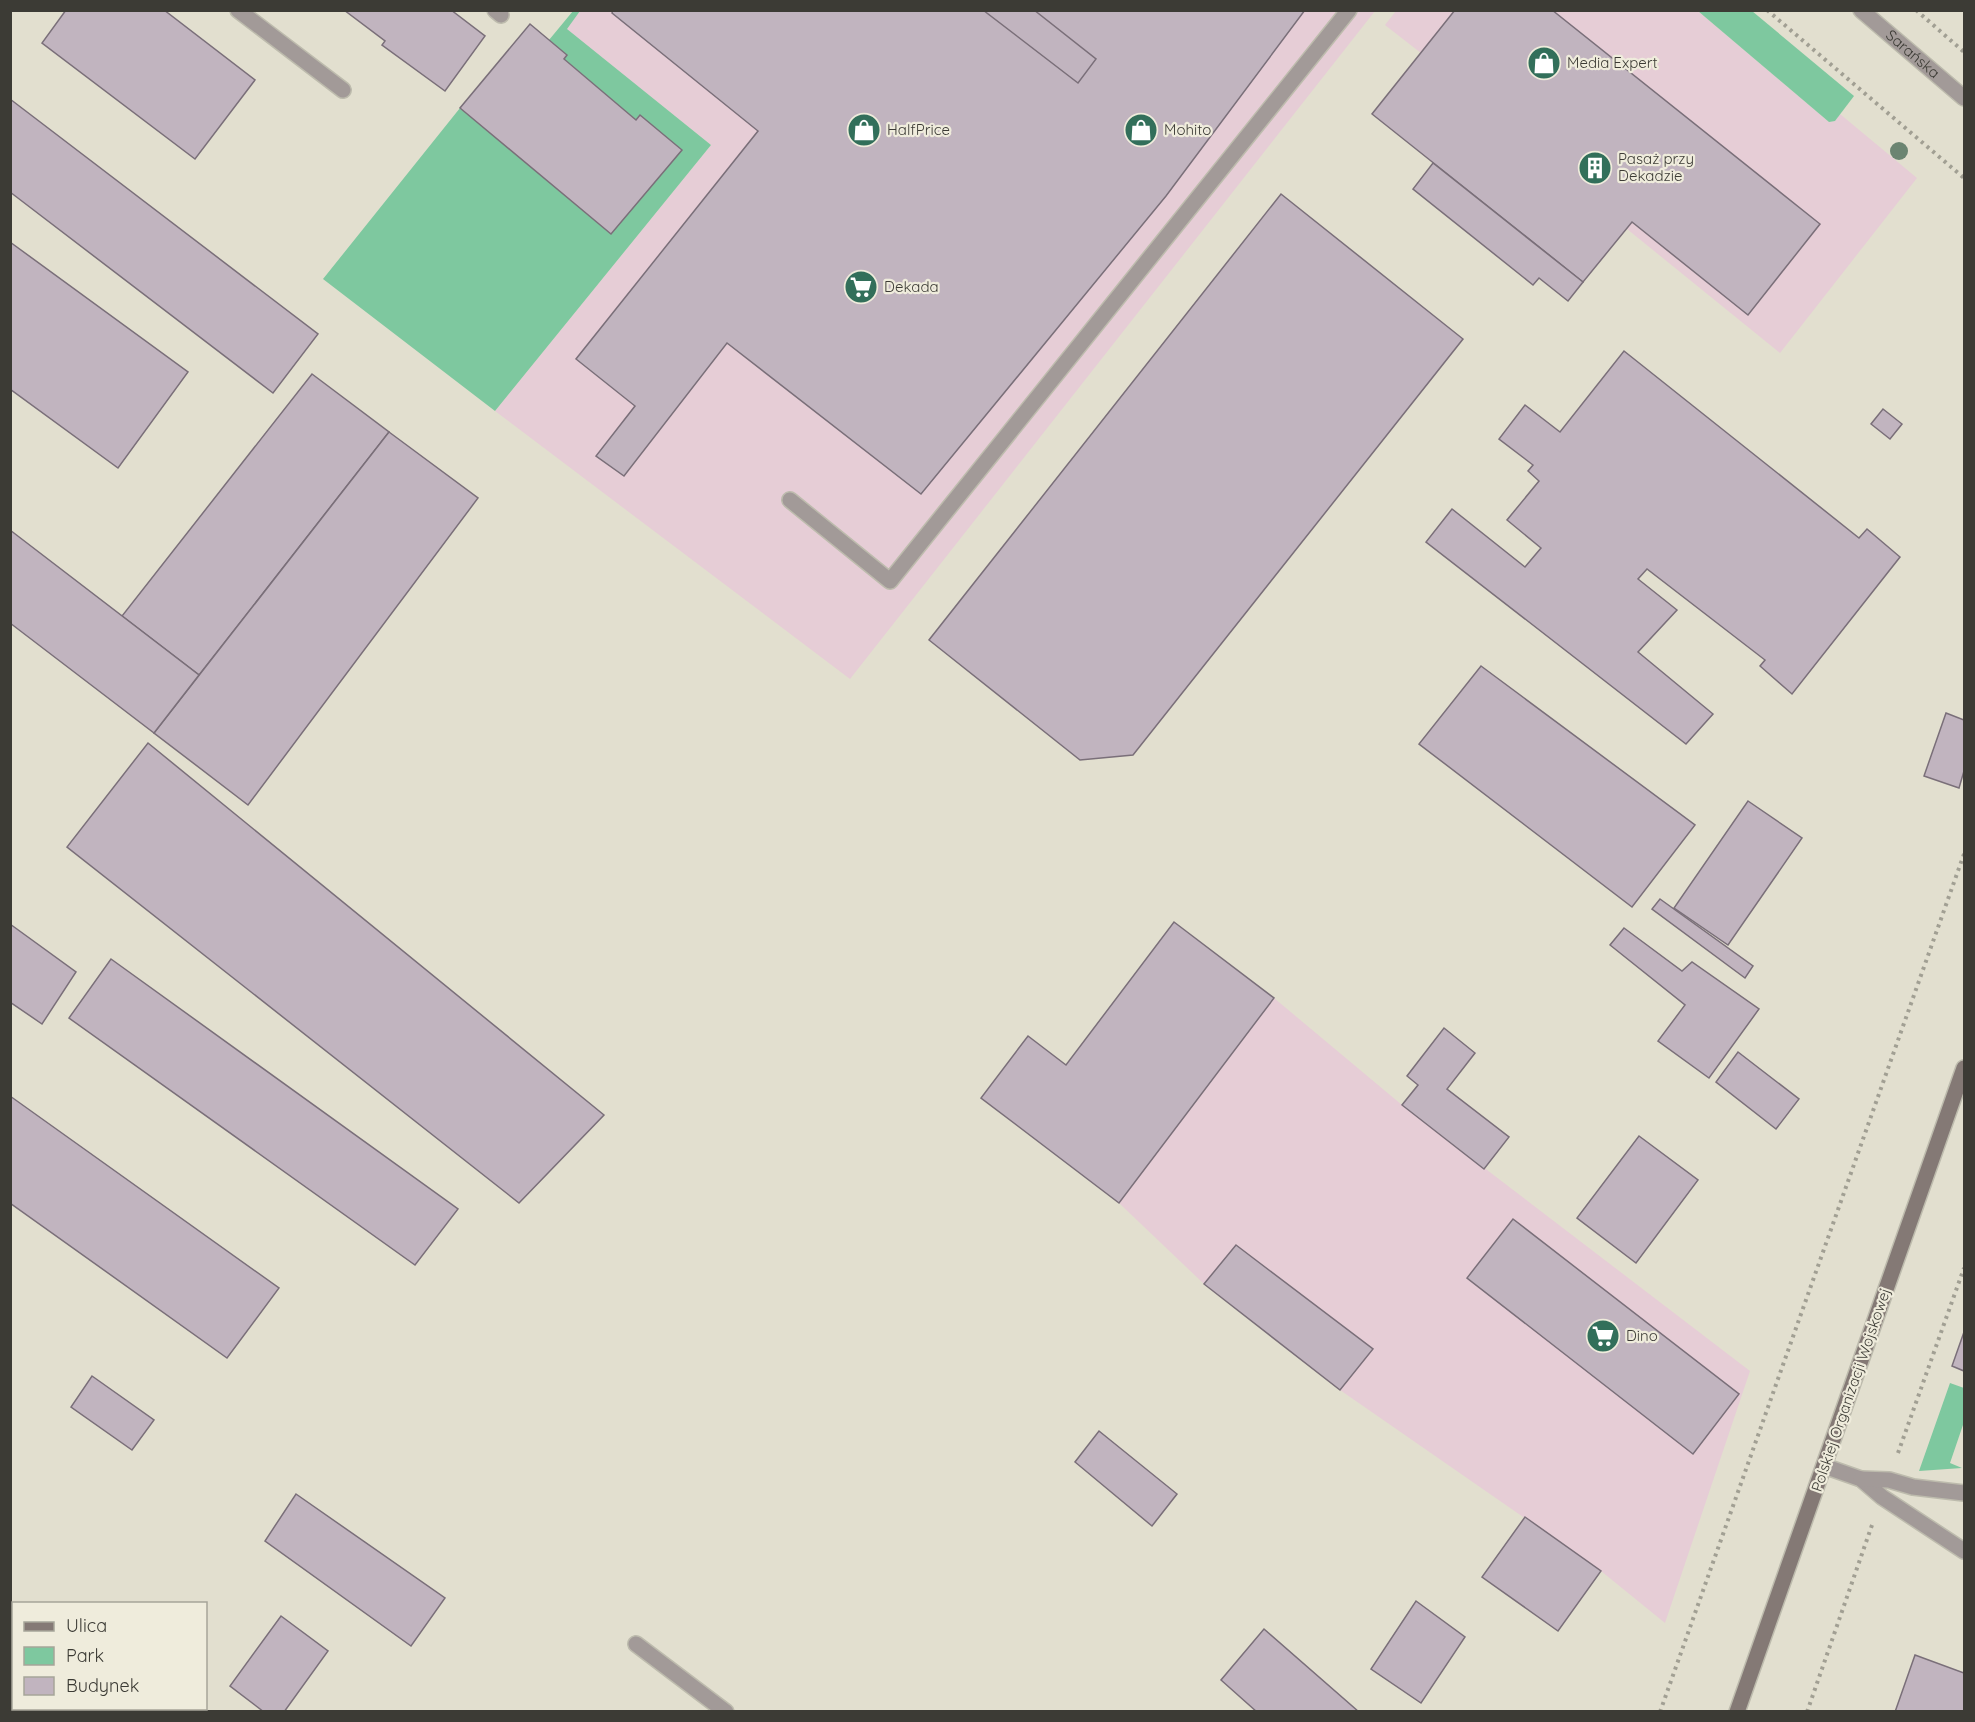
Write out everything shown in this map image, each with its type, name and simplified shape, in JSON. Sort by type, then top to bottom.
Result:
[{"type":"main road","name":"Polskiej Organizacji Wojskowej","points":[[1737,1712],[1965,1068]]},
{"type":"street","points":[[238,10],[343,90]]},
{"type":"street","points":[[790,500],[890,581],[1349,10]]},
{"type":"street","name":"Sarańska","points":[[1861,10],[1965,98]]},
{"type":"street","points":[[1824,1466],[1861,1479],[1889,1480],[1913,1486],[1965,1493]]},
{"type":"street","points":[[1861,1479],[1882,1497],[1965,1551]]},
{"type":"street","points":[[636,1644],[726,1712]]},
{"type":"path","points":[[1767,10],[1965,178]]},
{"type":"path","points":[[1916,10],[1965,52]]},
{"type":"path","points":[[1660,1712],[1965,854]]},
{"type":"shaded area","name":"Dekada","points":[[580,11],[1375,11],[850,679],[495,411],[711,145],[566,29]]},
{"type":"shaded area","points":[[1396,11],[1455,11],[1421,53],[1385,25]]},
{"type":"shaded area","points":[[1552,11],[1698,11],[1829,122],[1835,121],[1840,114],[1917,178],[1780,353],[1627,229],[1632,222],[1748,314],[1819,224]]},
{"type":"shaded area","points":[[1274,998],[1402,1105],[1750,1371],[1665,1623],[1601,1571],[1340,1390],[1204,1284],[1119,1203]]},
{"type":"green space","points":[[573,11],[580,11],[567,29],[711,145],[495,411],[323,279],[460,108],[611,234],[640,115],[636,120],[564,59],[567,55],[549,40]]},
{"type":"green space","points":[[1698,11],[1752,11],[1854,96],[1835,121],[1829,122]]},
{"type":"green space","points":[[1950,1383],[1964,1388],[1964,1422],[1950,1463],[1962,1468],[1919,1471]]},
{"type":"building","points":[[66,10],[164,10],[255,80],[195,159],[42,43]]},
{"type":"building","points":[[344,10],[451,10],[485,36],[445,91],[382,45],[385,41]]},
{"type":"building","name":"Dekada","points":[[613,10],[1305,10],[1166,196],[921,494],[727,343],[624,476],[596,456],[635,406],[576,359],[758,131],[612,13]]},
{"type":"building","points":[[983,10],[1034,10],[1096,59],[1078,83]]},
{"type":"building","name":"Pasaż przy Dekadzie","points":[[1455,10],[1552,10],[1820,224],[1748,315],[1632,222],[1583,282],[1372,114]]},
{"type":"building","points":[[530,24],[567,55],[564,59],[636,120],[640,115],[682,150],[611,234],[460,108]]},
{"type":"building","points":[[10,99],[318,334],[273,393],[10,192]]},
{"type":"building","points":[[1433,163],[1583,282],[1568,301],[1539,278],[1533,285],[1413,189]]},
{"type":"building","points":[[1281,194],[1463,339],[1133,755],[1080,760],[929,640]]},
{"type":"building","points":[[10,242],[188,372],[118,468],[10,389]]},
{"type":"building","points":[[1624,351],[1859,538],[1867,529],[1900,557],[1792,694],[1760,666],[1765,660],[1647,569],[1638,579],[1677,610],[1638,652],[1713,714],[1686,744],[1426,542],[1452,509],[1525,567],[1541,548],[1507,520],[1539,481],[1528,471],[1533,465],[1499,439],[1525,405],[1560,432]]},
{"type":"building","points":[[312,374],[389,432],[199,675],[122,616]]},
{"type":"building","points":[[1883,409],[1902,424],[1890,439],[1871,424]]},
{"type":"building","points":[[389,432],[478,498],[248,805],[154,733]]},
{"type":"building","points":[[10,530],[199,675],[154,733],[10,623]]},
{"type":"building","points":[[1481,666],[1695,825],[1632,907],[1419,744]]},
{"type":"building","points":[[1946,713],[1964,720],[1964,771],[1959,788],[1924,776]]},
{"type":"building","points":[[148,743],[604,1115],[519,1203],[67,847]]},
{"type":"building","points":[[1748,801],[1802,838],[1728,945],[1674,908]]},
{"type":"building","points":[[1660,899],[1753,966],[1745,978],[1652,909]]},
{"type":"building","points":[[1174,922],[1274,998],[1119,1203],[981,1098],[1028,1036],[1066,1065]]},
{"type":"building","points":[[10,924],[76,972],[42,1024],[10,1002]]},
{"type":"building","points":[[1624,928],[1682,971],[1692,962],[1759,1009],[1709,1078],[1658,1041],[1685,1005],[1610,945]]},
{"type":"building","points":[[111,959],[458,1209],[415,1265],[69,1018]]},
{"type":"building","points":[[1444,1028],[1475,1053],[1447,1089],[1509,1137],[1484,1169],[1402,1105],[1418,1085],[1407,1076]]},
{"type":"building","points":[[1738,1052],[1799,1099],[1776,1129],[1716,1082]]},
{"type":"building","points":[[10,1096],[279,1288],[227,1358],[10,1203]]},
{"type":"building","points":[[1639,1136],[1698,1180],[1636,1263],[1577,1218]]},
{"type":"building","name":"Dino","points":[[1513,1219],[1739,1394],[1693,1454],[1467,1278]]},
{"type":"building","points":[[1236,1245],[1373,1349],[1340,1390],[1204,1284]]},
{"type":"building","points":[[1964,1332],[1964,1371],[1952,1366]]},
{"type":"building","points":[[92,1376],[154,1420],[132,1450],[71,1407]]},
{"type":"building","points":[[1099,1431],[1177,1494],[1152,1526],[1075,1462]]},
{"type":"building","points":[[296,1494],[445,1598],[411,1646],[265,1541]]},
{"type":"building","points":[[1525,1517],[1601,1571],[1558,1631],[1482,1577]]},
{"type":"building","points":[[1416,1601],[1465,1637],[1421,1703],[1371,1669]]},
{"type":"building","points":[[281,1616],[328,1651],[284,1712],[264,1712],[230,1686]]},
{"type":"building","points":[[1264,1629],[1359,1712],[1257,1712],[1221,1680]]},
{"type":"building","points":[[1915,1655],[1964,1673],[1964,1712],[1895,1712]]},
{"type":"building","points":[[10,1688],[12,1689],[12,1710],[40,1710],[42,1712],[10,1712]]},
{"type":"place","name":"Media Expert","points":[[1544,63]]},
{"type":"place","name":"HalfPrice","points":[[864,130]]},
{"type":"place","name":"Mohito","points":[[1141,130]]},
{"type":"place","name":"Pasaż przy Dekadzie","points":[[1595,168]]},
{"type":"place","name":"Dekada","points":[[861,287]]},
{"type":"place","name":"Dino","points":[[1603,1336]]}]
